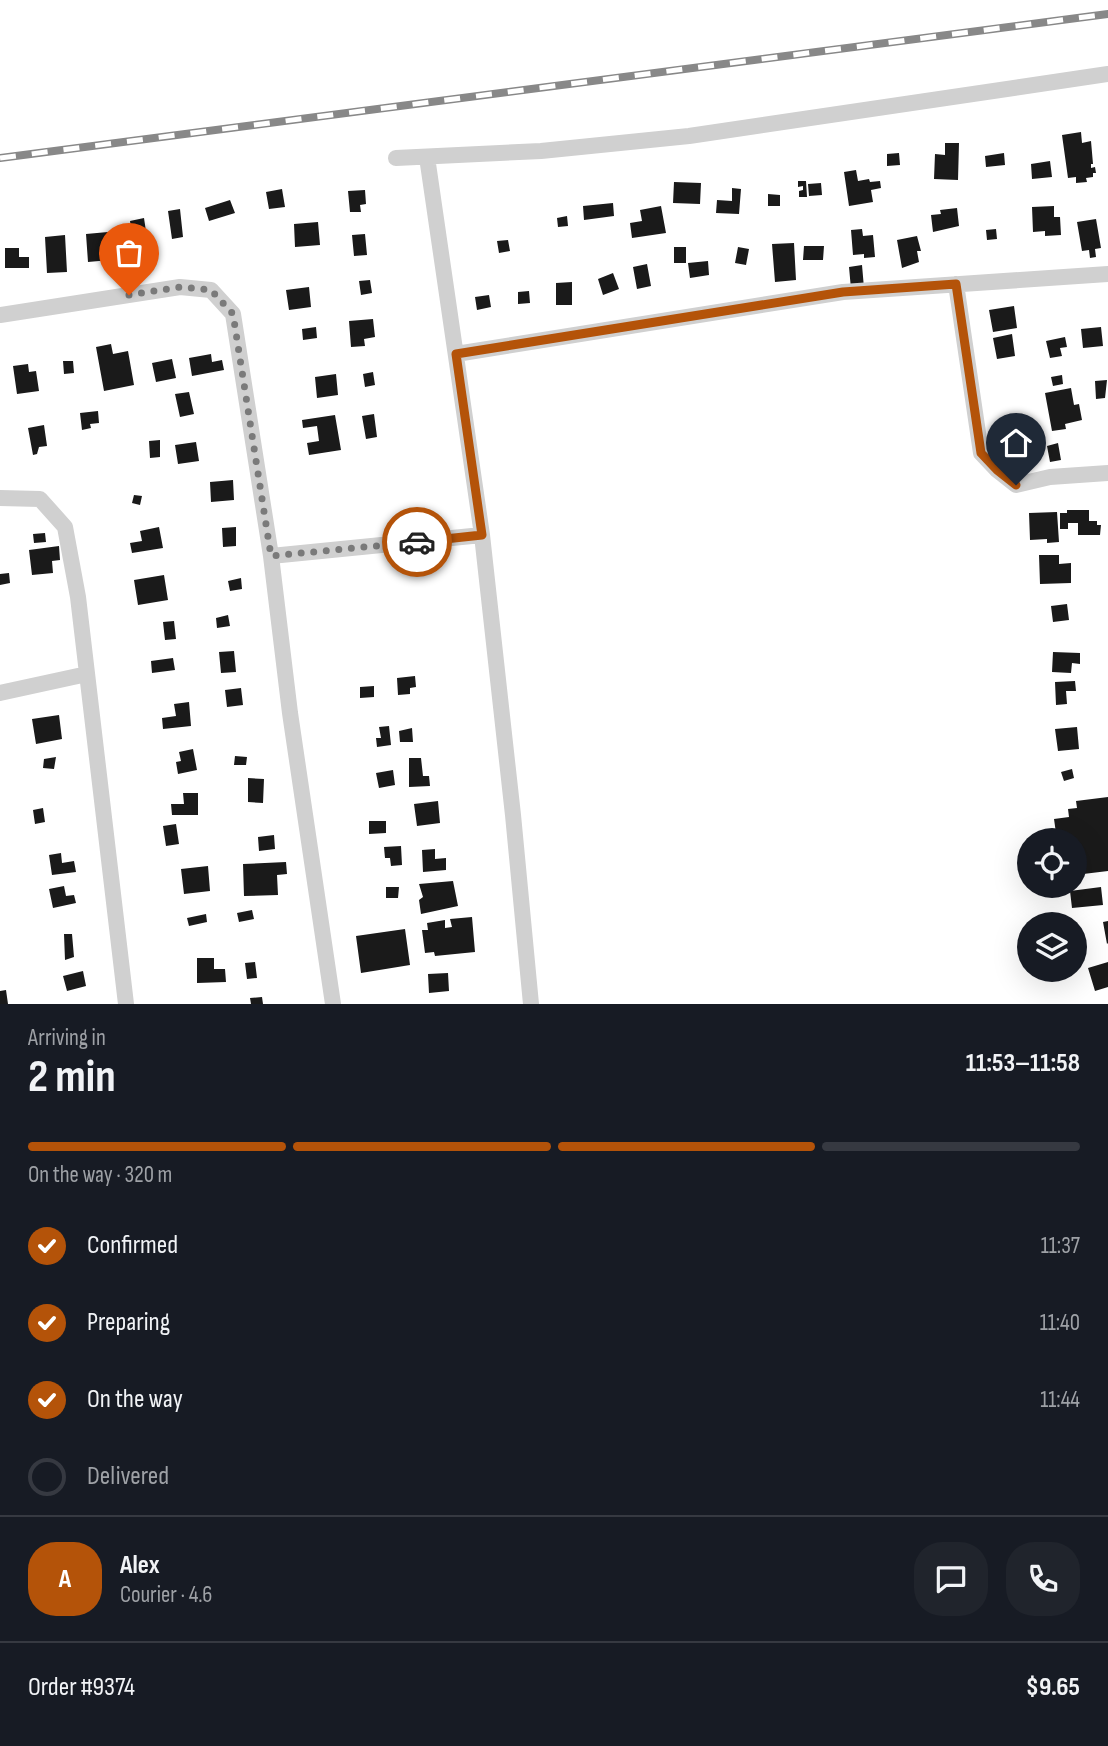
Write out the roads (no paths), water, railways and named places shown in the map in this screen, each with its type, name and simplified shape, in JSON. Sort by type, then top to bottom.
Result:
[{"type":"street","points":[[396,158],[541,151],[689,136],[1108,74]]},
{"type":"street","points":[[427,157],[482,535],[531,1004]]},
{"type":"street","points":[[456,354],[843,292],[1108,274]]},
{"type":"street","points":[[956,284],[981,453],[1016,485],[1050,477],[1108,473]]},
{"type":"street","points":[[0,315],[180,287],[211,290],[233,314],[271,556],[290,713],[333,1004]]},
{"type":"street","points":[[0,498],[40,499],[65,527],[78,597],[126,1004]]},
{"type":"street","points":[[271,556],[482,535]]},
{"type":"street","points":[[0,693],[87,674]]},
{"type":"railway","points":[[0,158],[1108,14]]}]
